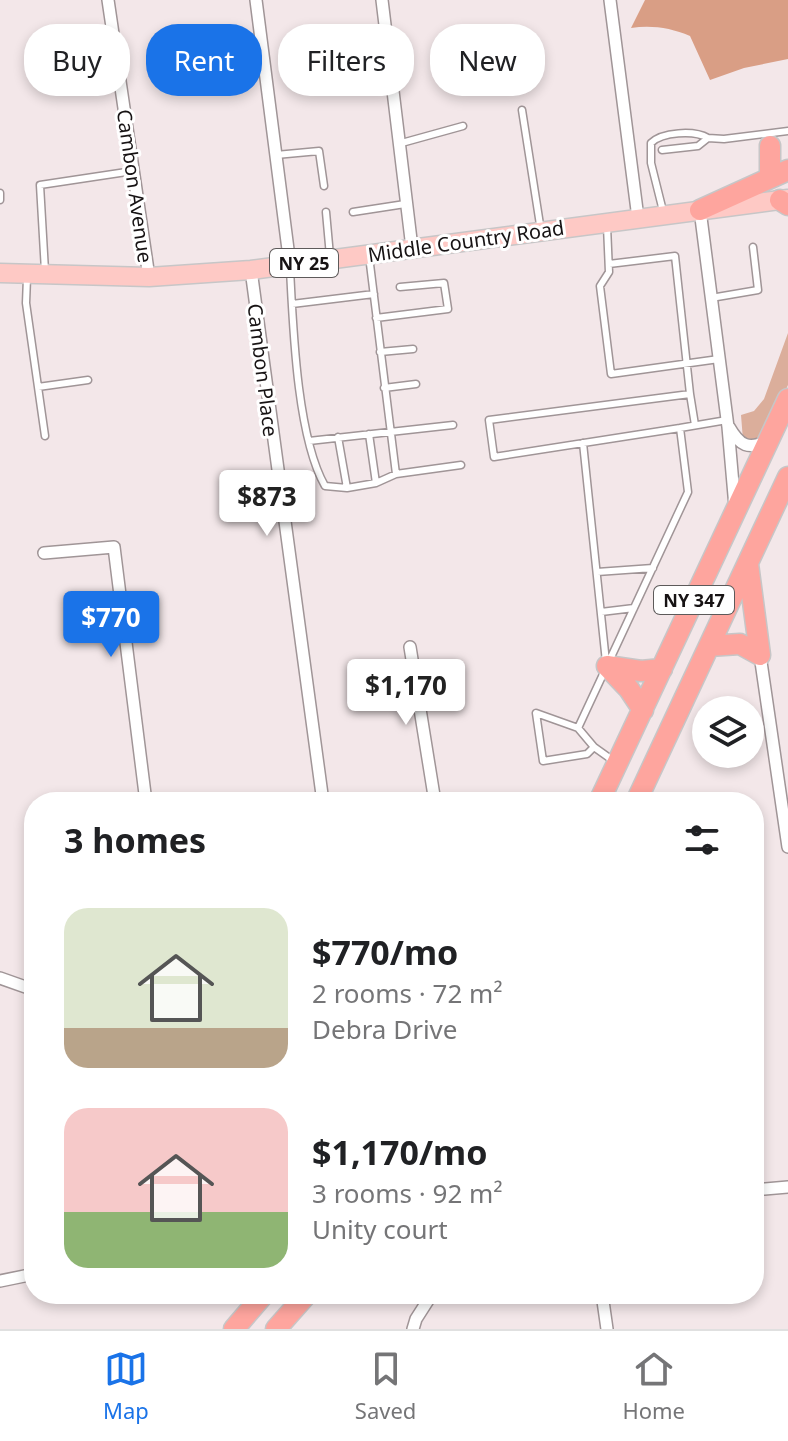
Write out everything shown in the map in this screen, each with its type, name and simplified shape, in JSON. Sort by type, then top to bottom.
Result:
[{"type":"highway","points":[[700,210],[779,174],[772,145]]},
{"type":"highway","name":"NY 347","points":[[604,792],[788,399]]},
{"type":"highway","name":"NY 347","points":[[641,792],[785,485]]},
{"type":"highway","points":[[748,564],[760,655]]},
{"type":"highway","points":[[709,646],[740,644],[760,655]]},
{"type":"highway","points":[[607,666],[641,671],[662,669]]},
{"type":"highway","points":[[607,666],[629,689],[643,710]]},
{"type":"highway","points":[[234,1329],[255,1304]]},
{"type":"highway","points":[[276,1329],[298,1304]]},
{"type":"main road","name":"Middle Country Road","points":[[0,273],[149,277],[251,270],[785,201]]},
{"type":"street","name":"Cambon Avenue","points":[[108,0],[149,277]]},
{"type":"street","points":[[256,0],[290,265]]},
{"type":"street","points":[[382,0],[412,248]]},
{"type":"street","points":[[610,0],[638,218]]},
{"type":"street","points":[[700,210],[728,423],[735,512]]},
{"type":"street","name":"Cambon Place","points":[[251,270],[322,792]]},
{"type":"street","points":[[728,423],[743,446],[753,447],[768,441]]},
{"type":"street","points":[[44,553],[114,547],[145,792]]},
{"type":"street","points":[[410,647],[432,792]]},
{"type":"street","points":[[760,655],[788,847]]},
{"type":"street","points":[[0,978],[24,986]]},
{"type":"street","points":[[764,1189],[788,1187]]},
{"type":"street","points":[[0,1281],[24,1276]]},
{"type":"street","points":[[413,1329],[426,1304]]},
{"type":"street","points":[[603,1304],[607,1329]]},
{"type":"lane","points":[[522,110],[541,231]]},
{"type":"lane","points":[[398,144],[463,126]]},
{"type":"lane","points":[[664,215],[651,163],[651,143],[656,138],[690,133],[772,145],[788,131]]},
{"type":"lane","points":[[662,150],[698,146],[708,138]]},
{"type":"lane","points":[[276,155],[319,151],[324,186]]},
{"type":"lane","points":[[45,436],[26,303],[36,275],[40,185],[133,171]]},
{"type":"lane","points":[[0,193],[0,200]]},
{"type":"lane","points":[[353,212],[405,204]]},
{"type":"lane","points":[[326,212],[330,260]]},
{"type":"lane","points":[[606,222],[609,272],[600,286],[611,374],[719,359]]},
{"type":"lane","points":[[711,298],[758,290],[753,247]]},
{"type":"lane","points":[[369,255],[396,474]]},
{"type":"lane","points":[[609,264],[675,256],[695,425]]},
{"type":"lane","points":[[290,265],[309,441],[315,469],[325,486],[347,488],[376,483],[396,474],[461,465]]},
{"type":"lane","points":[[376,318],[448,309],[444,283],[400,287]]},
{"type":"lane","points":[[292,304],[374,294]]},
{"type":"lane","points":[[380,352],[413,349]]},
{"type":"lane","points":[[38,387],[88,380]]},
{"type":"lane","points":[[384,388],[416,384]]},
{"type":"lane","points":[[690,394],[489,420],[494,457],[695,425],[728,423]]},
{"type":"lane","points":[[309,441],[453,425]]},
{"type":"lane","points":[[578,728],[688,492],[680,428]]},
{"type":"lane","points":[[369,434],[376,483]]},
{"type":"lane","points":[[338,437],[347,488]]},
{"type":"lane","points":[[583,443],[607,666]]},
{"type":"lane","points":[[597,572],[653,568]]},
{"type":"lane","points":[[601,612],[634,608]]},
{"type":"lane","points":[[594,747],[587,754],[543,761],[536,713],[578,728],[594,747],[618,764]]},
{"type":"shaded area","points":[[645,0],[788,0],[788,59],[744,68],[710,80],[690,36],[661,28],[631,28]]},
{"type":"shaded area","points":[[788,333],[788,385],[762,442],[743,440],[741,415],[754,411],[764,399]]}]
